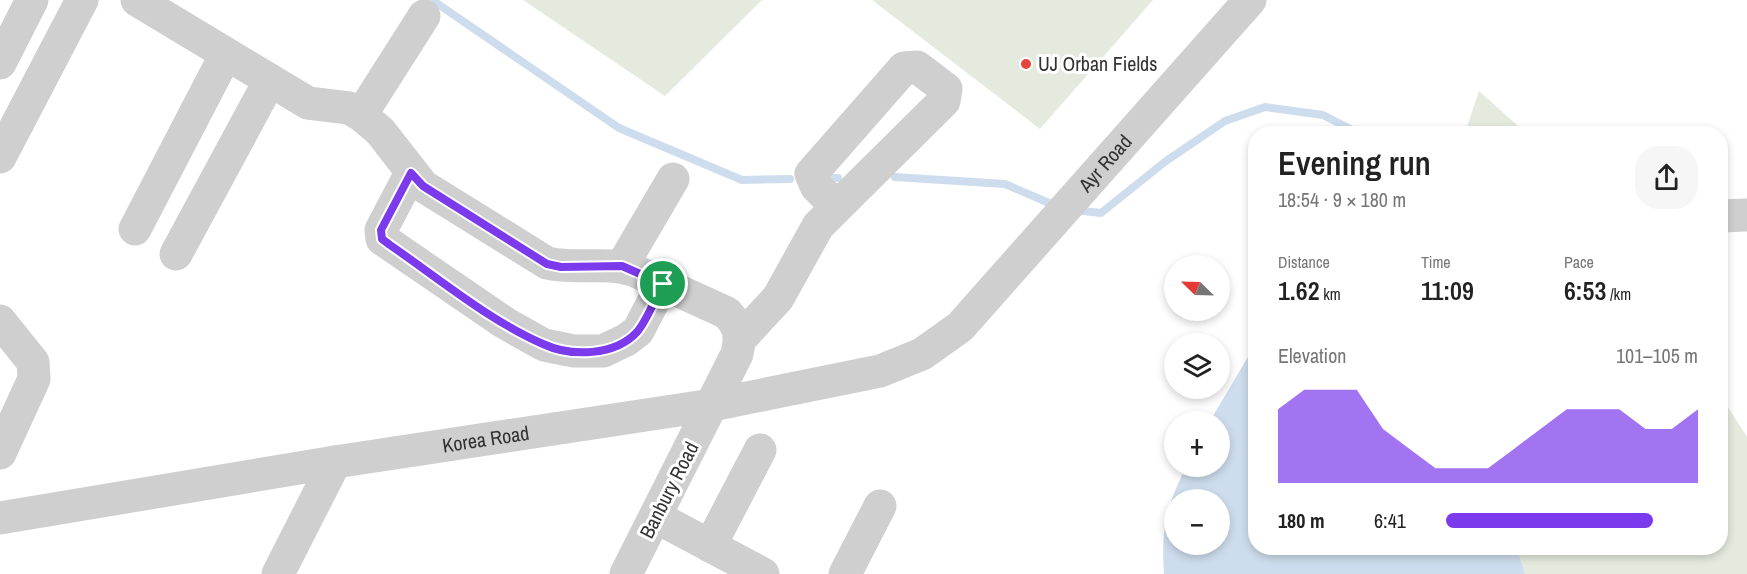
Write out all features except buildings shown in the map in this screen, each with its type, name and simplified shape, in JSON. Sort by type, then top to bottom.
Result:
[{"type":"street","points":[[0,63],[32,0]]},
{"type":"street","points":[[0,157],[82,0]]},
{"type":"street","points":[[137,0],[308,103],[349,108],[361,115],[380,131],[423,186],[547,264],[561,267],[622,266],[727,313],[737,324],[741,338]]},
{"type":"street","name":"Ayr Road","points":[[960,327],[1250,0]]},
{"type":"street","points":[[361,115],[424,16]]},
{"type":"street","points":[[135,229],[226,54]]},
{"type":"street","points":[[176,254],[270,80]]},
{"type":"street","points":[[411,173],[381,230],[382,239],[505,323],[544,345],[574,351],[603,351],[626,340],[638,331],[663,284]]},
{"type":"street","points":[[622,266],[674,179]]},
{"type":"street","points":[[741,338],[778,298],[818,226],[837,207]]},
{"type":"street","points":[[1728,215],[1747,214]]},
{"type":"street","name":"Korea Road","points":[[0,518],[335,462],[712,405],[880,371],[922,354],[960,327]]},
{"type":"street","points":[[0,453],[34,379],[35,369],[33,362],[2,328]]},
{"type":"street","name":"Banbury Road","points":[[626,574],[737,354],[741,338]]},
{"type":"street","points":[[710,546],[760,450]]},
{"type":"street","points":[[278,574],[335,462]]},
{"type":"street","points":[[845,574],[880,506]]},
{"type":"street","points":[[656,517],[763,574]]},
{"type":"shaded area","points":[[523,0],[762,0],[665,96]]},
{"type":"shaded area","name":"UJ Orban Fields","points":[[872,0],[1153,0],[1040,129]]},
{"type":"shaded area","points":[[1479,91],[1518,126],[1467,126]]},
{"type":"shaded area","points":[[1728,407],[1747,437],[1747,574],[1525,574],[1519,555],[1728,555]]},
{"type":"water","points":[[1248,357],[1248,555],[1519,555],[1525,574],[1164,574],[1163,544],[1164,531],[1164,555],[1230,555],[1230,489],[1176,489],[1182,477],[1230,477],[1230,411],[1216,411],[1223,399],[1230,399],[1230,387]]},
{"type":"waterway","points":[[432,0],[619,128],[742,180],[790,179]]},
{"type":"waterway","points":[[1074,210],[1101,213],[1166,161],[1225,121],[1265,107],[1323,115],[1344,126]]},
{"type":"waterway","points":[[895,177],[1005,184],[1056,206]]},
{"type":"place","name":"UJ Orban Fields","points":[[1026,64]]},
{"type":"route","points":[[411,173],[423,186],[547,264],[561,267],[622,266],[663,284],[638,331],[626,340],[603,351],[574,351],[544,345],[505,323],[390,245],[382,239],[381,230],[411,173]]}]
